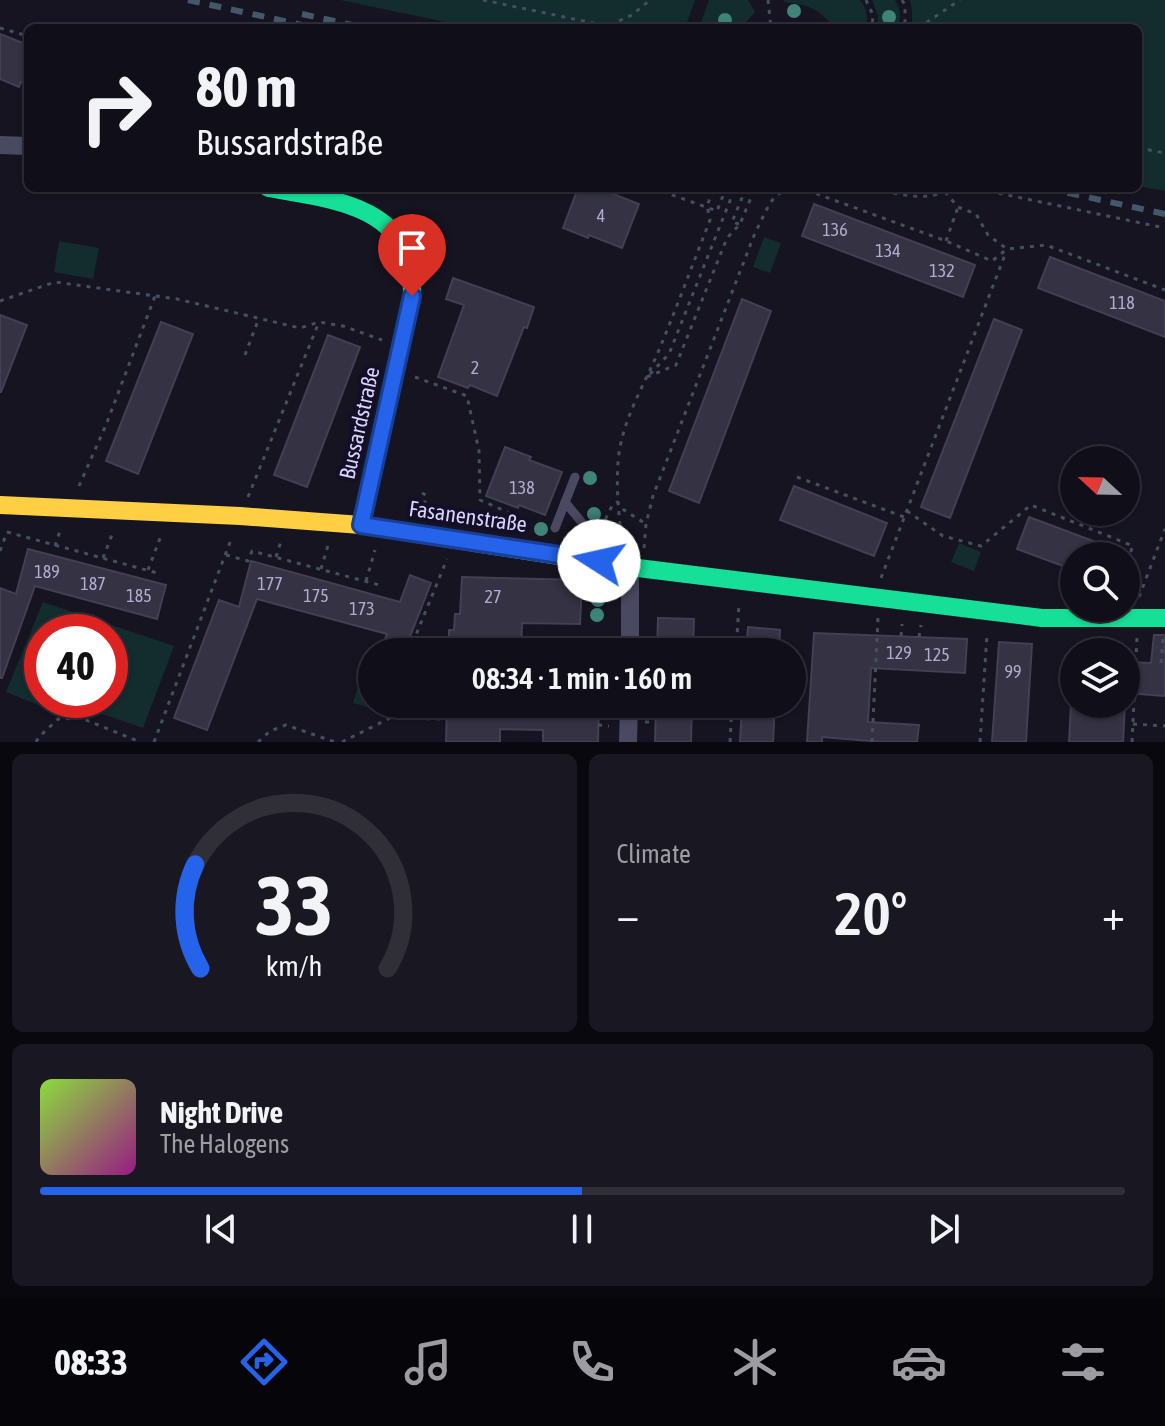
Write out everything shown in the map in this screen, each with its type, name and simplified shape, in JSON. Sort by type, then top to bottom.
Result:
[{"type":"street","points":[[0,145],[24,146]]},
{"type":"street","name":"Bussardstraße","points":[[286,192],[354,207],[378,218],[404,248],[412,272],[412,296],[361,525]]},
{"type":"street","name":"Fasanenstraße","points":[[0,505],[361,525],[630,567],[988,612],[1060,618]]},
{"type":"street","points":[[630,567],[630,638]]},
{"type":"street","name":"Fasanenstraße","points":[[1140,618],[1165,618]]},
{"type":"street","points":[[628,742],[629,718]]},
{"type":"lane","points":[[555,528],[575,477]]},
{"type":"lane","points":[[565,502],[594,539],[599,561]]},
{"type":"path","points":[[483,0],[598,24]]},
{"type":"path","points":[[612,24],[632,15],[650,0]]},
{"type":"path","points":[[768,0],[771,24]]},
{"type":"path","points":[[866,0],[873,15],[872,24]]},
{"type":"path","points":[[902,0],[905,24]]},
{"type":"path","points":[[924,24],[960,0]]},
{"type":"path","points":[[0,28],[24,35]]},
{"type":"path","points":[[1142,149],[1165,153]]},
{"type":"path","points":[[665,192],[717,211],[724,192]]},
{"type":"path","points":[[630,567],[623,551],[617,502],[619,451],[710,220],[707,206],[712,192]]},
{"type":"path","points":[[647,377],[669,354],[733,192]]},
{"type":"path","points":[[740,224],[732,222],[743,192]]},
{"type":"path","points":[[647,377],[676,365],[727,238],[740,224],[753,192]]},
{"type":"path","points":[[617,502],[646,524],[653,496],[755,233],[782,192]]},
{"type":"path","points":[[815,192],[992,261],[1007,249],[1046,245],[1165,290]]},
{"type":"path","points":[[887,192],[924,196],[945,192],[958,207],[976,214],[988,235],[1007,249]]},
{"type":"path","points":[[993,192],[1165,228]]},
{"type":"path","points":[[946,241],[958,207]]},
{"type":"path","points":[[872,742],[876,598],[1007,249]]},
{"type":"path","points":[[0,301],[55,282],[177,299],[300,328],[319,322],[343,326],[401,347]]},
{"type":"path","points":[[122,291],[124,282]]},
{"type":"path","points":[[177,299],[178,292]]},
{"type":"path","points":[[71,508],[155,296]]},
{"type":"path","points":[[245,355],[259,318]]},
{"type":"path","points":[[395,370],[467,396],[479,451],[480,500],[512,514],[500,545]]},
{"type":"path","points":[[797,477],[904,517]]},
{"type":"path","points":[[907,510],[943,536],[981,546],[1031,505],[1123,542]]},
{"type":"path","points":[[103,558],[121,511]]},
{"type":"path","points":[[148,570],[170,513]]},
{"type":"path","points":[[321,569],[334,523]]},
{"type":"path","points":[[366,581],[382,528]]},
{"type":"path","points":[[1140,601],[1165,529]]},
{"type":"path","points":[[7,532],[161,574]]},
{"type":"path","points":[[415,638],[455,539]]},
{"type":"path","points":[[226,555],[248,561],[252,551],[383,586]]},
{"type":"path","points":[[737,638],[741,580]]},
{"type":"path","points":[[980,742],[988,612]]},
{"type":"path","points":[[1132,742],[1134,622]]},
{"type":"path","points":[[36,742],[58,719],[81,718],[140,742]]},
{"type":"path","points":[[342,742],[390,718],[447,719]]},
{"type":"path","points":[[730,742],[731,718]]},
{"type":"path","points":[[1133,724],[1165,726]]},
{"type":"path","points":[[258,742],[270,731],[286,725],[335,742]]},
{"type":"green space","points":[[340,0],[695,0],[686,24],[455,24]]},
{"type":"green space","points":[[709,0],[748,0],[755,12],[744,24],[700,24]]},
{"type":"green space","points":[[860,0],[866,12],[867,24],[831,24],[816,11],[784,2]]},
{"type":"green space","points":[[872,0],[895,0],[900,14],[899,24],[877,24]]},
{"type":"green space","points":[[910,0],[1165,0],[1165,191],[1142,187],[1142,24],[912,24]]},
{"type":"green space","points":[[764,237],[781,243],[770,273],[753,267]]},
{"type":"green space","points":[[59,241],[99,248],[93,279],[54,272]]},
{"type":"green space","points":[[959,543],[981,552],[974,571],[951,562]]},
{"type":"green space","points":[[43,602],[79,614],[38,614]]},
{"type":"green space","points":[[128,631],[174,646],[143,728],[114,718],[128,718]]},
{"type":"green space","points":[[24,648],[24,699],[6,692]]},
{"type":"green space","points":[[358,688],[358,704],[353,703]]},
{"type":"building","points":[[0,34],[24,43],[24,83],[21,82],[19,87],[0,79]]},
{"type":"building","points":[[576,192],[608,192],[639,204],[622,248],[563,228]]},
{"type":"building","points":[[814,204],[975,265],[963,297],[802,236]]},
{"type":"building","points":[[1050,257],[1165,301],[1165,337],[1038,288]]},
{"type":"building","points":[[453,278],[534,307],[497,396],[438,377],[464,305],[446,299]]},
{"type":"building","points":[[742,299],[771,311],[699,503],[669,491]]},
{"type":"building","points":[[0,315],[27,325],[1,392],[0,392]]},
{"type":"building","points":[[994,319],[1022,330],[950,518],[921,507]]},
{"type":"building","points":[[161,322],[193,334],[138,474],[106,461]]},
{"type":"building","points":[[328,335],[360,347],[307,487],[274,475]]},
{"type":"building","points":[[505,447],[562,472],[545,515],[486,496]]},
{"type":"building","points":[[794,486],[887,523],[874,556],[780,520]]},
{"type":"building","points":[[1029,517],[1096,542],[1060,542],[1060,565],[1017,549]]},
{"type":"building","points":[[28,549],[166,585],[157,619],[35,586],[0,678],[0,588],[16,594]]},
{"type":"building","points":[[251,561],[400,602],[410,575],[431,583],[409,638],[385,638],[387,634],[257,599],[207,730],[174,718],[219,600],[239,607]]},
{"type":"building","points":[[462,577],[582,580],[580,624],[522,623],[521,638],[449,638],[449,630],[454,630],[455,614],[460,614]]},
{"type":"building","points":[[658,618],[694,619],[693,638],[657,638]]},
{"type":"building","points":[[748,627],[780,630],[780,638],[747,638]]},
{"type":"building","points":[[814,633],[967,639],[965,673],[871,668],[868,722],[919,725],[917,742],[822,737],[822,742],[807,742]]},
{"type":"building","points":[[1154,635],[1165,635],[1165,696],[1140,694],[1140,663],[1151,663]]},
{"type":"building","points":[[999,642],[1032,644],[1026,742],[992,742]]},
{"type":"building","points":[[447,718],[599,718],[598,742],[543,742],[543,730],[500,729],[500,742],[446,742]]},
{"type":"building","points":[[656,718],[692,718],[691,742],[655,742]]},
{"type":"building","points":[[741,718],[774,718],[773,742],[740,742]]},
{"type":"building","points":[[1070,718],[1124,718],[1123,742],[1069,742]]},
{"type":"railway","points":[[188,0],[298,24]]},
{"type":"railway","points":[[302,14],[348,24]]},
{"type":"railway","points":[[1064,192],[1165,214]]},
{"type":"traffic: fast","points":[[290,192],[329,199],[368,214],[399,239],[408,258],[412,296],[361,525]]},
{"type":"traffic: fast","points":[[495,546],[630,567],[1042,618],[1165,618]]},
{"type":"traffic: slow","points":[[0,505],[361,525],[495,546]]},
{"type":"route","points":[[412,296],[361,525],[599,561]]}]
